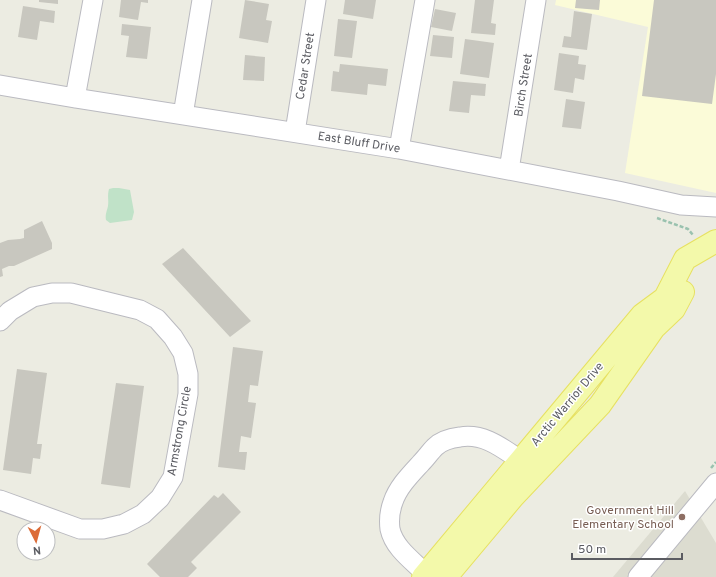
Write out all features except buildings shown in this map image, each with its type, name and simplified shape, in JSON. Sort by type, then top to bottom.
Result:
[{"type":"main road","name":"Arctic Warrior Drive","points":[[432,576],[520,460],[642,315],[665,298],[685,259],[716,241]]},
{"type":"main road","name":"Arctic Warrior Drive","points":[[432,576],[513,497],[600,405],[654,328],[674,309],[694,272],[716,245]]},
{"type":"street","points":[[75,98],[93,0]]},
{"type":"street","points":[[183,115],[202,0]]},
{"type":"street","name":"Cedar Street","points":[[295,132],[316,0]]},
{"type":"street","points":[[399,149],[425,0]]},
{"type":"street","name":"Birch Street","points":[[509,170],[536,0]]},
{"type":"street","name":"East Bluff Drive","points":[[0,85],[399,149],[618,191],[681,205],[716,207]]},
{"type":"street","name":"Armstrong Circle","points":[[0,321],[10,311],[33,297],[52,293],[71,293],[140,310],[157,320],[173,337],[183,353],[188,374],[188,394],[173,477],[160,498],[142,514],[124,524],[103,529],[80,529],[0,500]]},
{"type":"street","points":[[432,576],[405,554],[395,541],[390,530],[392,503],[399,488],[436,446],[447,440],[461,436],[483,438],[494,443],[520,460]]},
{"type":"street","points":[[638,577],[716,483]]},
{"type":"shaded area","points":[[556,0],[716,0],[716,193],[625,173],[648,27],[555,5]]},
{"type":"shaded area","points":[[109,189],[130,190],[134,212],[132,220],[110,223],[106,220],[108,191]]},
{"type":"shaded area","name":"Government Hill Elementary School","points":[[685,491],[716,543],[716,577],[613,577]]},
{"type":"place","name":"Government Hill Elementary School","points":[[682,517]]}]
